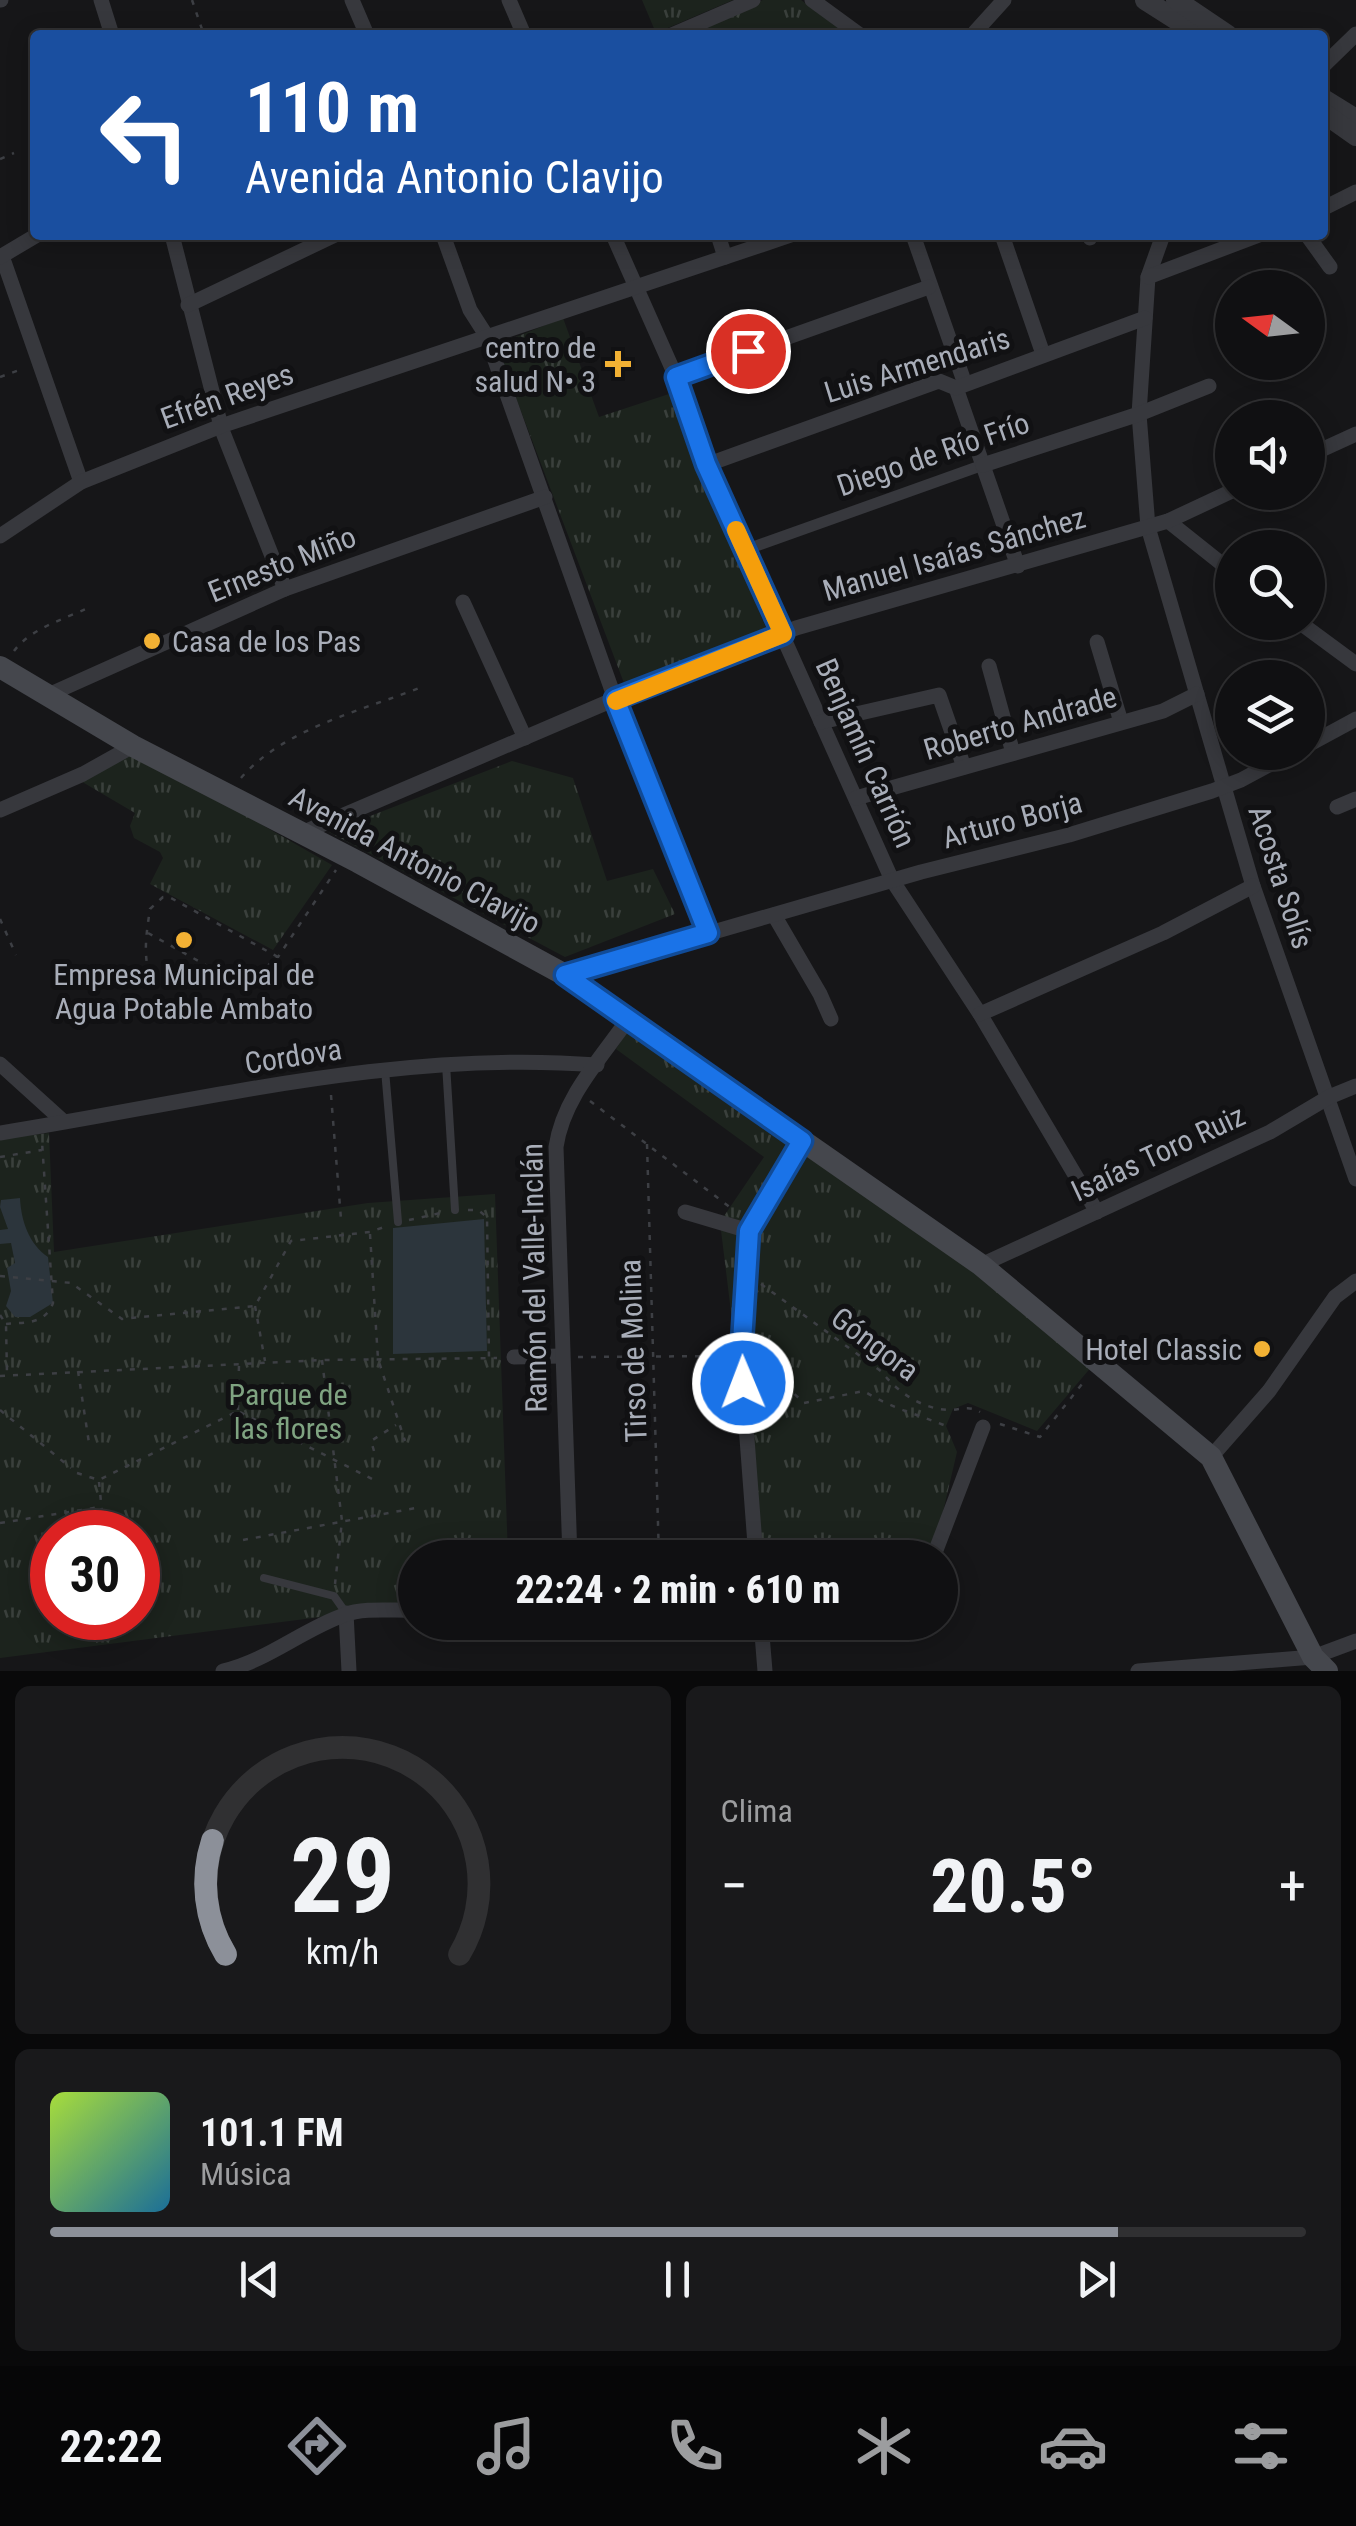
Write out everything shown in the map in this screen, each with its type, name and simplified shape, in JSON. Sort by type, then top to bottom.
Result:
[{"type":"main road","name":"Avenida Antonio Clavijo","points":[[0,668],[132,746],[565,975],[981,1265],[1211,1457],[1320,1664]]},
{"type":"street","points":[[101,0],[110,30]]},
{"type":"street","points":[[352,0],[366,30]]},
{"type":"street","points":[[509,0],[522,30]]},
{"type":"street","points":[[683,30],[752,0]]},
{"type":"street","points":[[812,0],[853,30]]},
{"type":"street","points":[[977,30],[1004,0]]},
{"type":"street","points":[[1145,0],[1192,30]]},
{"type":"street","points":[[1176,0],[1221,30]]},
{"type":"street","points":[[1328,61],[1356,34]]},
{"type":"street","points":[[1328,102],[1356,118]]},
{"type":"street","points":[[1328,116],[1356,136]]},
{"type":"street","points":[[1328,205],[1356,192]]},
{"type":"street","points":[[30,239],[1,256],[80,482]]},
{"type":"street","points":[[173,240],[220,426],[285,589]]},
{"type":"street","points":[[188,305],[324,240]]},
{"type":"street","points":[[445,240],[470,310],[486,336],[615,699],[708,933]]},
{"type":"street","name":"Benjamín Carrión","points":[[614,240],[676,377],[706,464],[893,880],[980,1014],[1096,1212]]},
{"type":"street","points":[[720,240],[725,257]]},
{"type":"street","name":"Efrén Reyes","points":[[0,536],[80,482],[220,426],[776,240]]},
{"type":"street","points":[[915,240],[982,465],[1018,566]]},
{"type":"street","points":[[1004,240],[1043,354]]},
{"type":"street","name":"Acosta Solís","points":[[1161,240],[1148,277],[1139,414],[1148,527],[1253,886],[1356,1178]]},
{"type":"street","points":[[1148,277],[1246,240]]},
{"type":"street","points":[[1311,240],[1330,267]]},
{"type":"street","points":[[676,377],[930,287]]},
{"type":"street","name":"Luis Armendaris","points":[[706,464],[939,381],[960,386],[1144,318]]},
{"type":"street","name":"Diego de Río Frío","points":[[745,550],[1210,386]]},
{"type":"street","points":[[1325,448],[1356,434]]},
{"type":"street","name":"Ernesto Miño","points":[[46,696],[285,589],[544,496]]},
{"type":"street","name":"Manuel Isaías Sánchez","points":[[302,833],[615,699],[783,634],[1168,521],[1215,499]]},
{"type":"street","points":[[1168,521],[1215,558]]},
{"type":"street","points":[[463,602],[525,738]]},
{"type":"street","points":[[1323,640],[1356,664]]},
{"type":"street","points":[[1096,642],[1121,722]]},
{"type":"street","points":[[989,666],[1013,753]]},
{"type":"street","name":"Roberto Andrade","points":[[856,798],[1163,710],[1197,694]]},
{"type":"street","points":[[821,722],[939,695],[964,767]]},
{"type":"street","points":[[1325,736],[1356,719]]},
{"type":"street","points":[[0,810],[83,774],[132,746]]},
{"type":"street","name":"Arturo Borja","points":[[565,975],[893,880],[1069,835],[1222,787],[1256,770]]},
{"type":"street","points":[[1337,807],[1356,799]]},
{"type":"street","points":[[980,1014],[1163,933],[1253,886]]},
{"type":"street","points":[[774,915],[831,1019]]},
{"type":"street","name":"Ramón del Valle-Inclán","points":[[569,1540],[556,1147],[560,1123],[577,1092],[629,1018]]},
{"type":"street","name":"Cordova","points":[[0,1132],[385,1070],[538,1060],[597,1065]]},
{"type":"street","points":[[0,1064],[63,1121]]},
{"type":"street","name":"Isaías Toro Ruiz","points":[[981,1265],[1270,1132],[1328,1097],[1356,1086]]},
{"type":"street","points":[[755,1540],[741,1358],[746,1258],[751,1227],[802,1141]]},
{"type":"street","points":[[685,1212],[751,1227]]},
{"type":"street","points":[[1211,1457],[1269,1391],[1335,1298],[1356,1281]]},
{"type":"street","points":[[514,1357],[562,1356]]},
{"type":"street","points":[[940,1540],[983,1427]]},
{"type":"street","points":[[222,1671],[285,1647],[346,1614],[398,1611]]},
{"type":"street","points":[[346,1614],[350,1671]]},
{"type":"street","points":[[762,1640],[765,1671]]},
{"type":"street","points":[[1138,1671],[1320,1664],[1356,1641]]},
{"type":"lane","points":[[446,1064],[455,1210]]},
{"type":"lane","points":[[385,1070],[398,1222]]},
{"type":"lane","points":[[264,1578],[334,1596],[346,1614]]},
{"type":"path","points":[[192,0],[202,30]]},
{"type":"path","points":[[0,159],[14,153]]},
{"type":"path","points":[[0,377],[40,363]]},
{"type":"path","points":[[0,668],[20,642],[88,608]]},
{"type":"path","points":[[230,796],[254,762],[285,741],[422,686]]},
{"type":"path","points":[[278,956],[171,898],[163,897],[150,908],[148,973],[156,984],[168,986],[249,976],[278,956],[345,856]]},
{"type":"path","points":[[0,919],[16,955]]},
{"type":"path","points":[[147,933],[233,980]]},
{"type":"path","points":[[330,1078],[340,1220]]},
{"type":"path","points":[[577,1092],[751,1227]]},
{"type":"path","points":[[6,1324],[38,1321],[50,1312],[53,1303],[43,1126]]},
{"type":"path","name":"Tirso de Molina","points":[[647,1144],[659,1540]]},
{"type":"path","points":[[0,1157],[42,1150]]},
{"type":"path","points":[[266,1363],[255,1306],[292,1240],[370,1232],[455,1210],[478,1210],[487,1217],[489,1359]]},
{"type":"path","points":[[370,1232],[378,1359],[397,1424],[406,1441]]},
{"type":"path","name":"Góngora","points":[[746,1258],[764,1290],[882,1372],[896,1390],[947,1410],[973,1407],[1001,1424],[1040,1438],[1099,1362]]},
{"type":"path","points":[[0,1276],[71,1282],[122,1319],[255,1306]]},
{"type":"path","points":[[0,1315],[6,1324],[7,1376]]},
{"type":"path","points":[[562,1356],[741,1358]]},
{"type":"path","points":[[0,1376],[322,1360],[514,1357]]},
{"type":"path","points":[[322,1360],[342,1521],[334,1596]]},
{"type":"path","points":[[238,1412],[239,1364]]},
{"type":"path","points":[[77,1370],[89,1443]]},
{"type":"path","points":[[743,1383],[783,1382],[804,1403],[864,1391],[903,1412],[946,1426]]},
{"type":"path","points":[[0,1410],[71,1468]]},
{"type":"path","points":[[238,1412],[372,1479]]},
{"type":"path","points":[[76,1473],[99,1480],[238,1412]]},
{"type":"path","points":[[374,1450],[371,1441],[397,1424]]},
{"type":"path","points":[[99,1480],[100,1510]]},
{"type":"path","points":[[0,1523],[100,1507]]},
{"type":"path","points":[[243,1540],[421,1508]]},
{"type":"green space","points":[[642,0],[733,0],[663,30],[655,30]]},
{"type":"green space","points":[[763,0],[801,0],[841,30],[686,30]]},
{"type":"green space","points":[[563,318],[599,417],[669,394],[766,628],[624,683],[496,345]]},
{"type":"green space","points":[[132,750],[332,865],[273,950],[150,884],[163,858],[160,852],[134,838],[130,826],[135,813],[79,780]]},
{"type":"green space","points":[[512,761],[573,778],[607,881],[653,869],[675,914],[565,957],[329,832]]},
{"type":"green space","points":[[631,1026],[868,1190],[1093,1365],[1037,1431],[968,1403],[953,1409],[946,1426],[957,1452],[936,1540],[759,1540],[720,1222],[764,1157],[616,1049]]},
{"type":"green space","name":"Parque de las flores","points":[[49,1133],[54,1252],[368,1203],[495,1194],[507,1540],[398,1540],[398,1607],[160,1638],[160,1510],[30,1510],[30,1640],[141,1640],[0,1658],[0,1138]]},
{"type":"shaded area","points":[[20,1198],[27,1231],[48,1257],[53,1303],[30,1317],[15,1317],[6,1306],[11,1291],[7,1268],[15,1263],[11,1243],[0,1244],[0,1230],[8,1229],[1,1200]]},
{"type":"shaded area","points":[[484,1219],[487,1351],[393,1354],[393,1228]]},
{"type":"slow traffic","points":[[616,701],[783,634],[736,530]]},
{"type":"place","name":"centro de salud N• 3","points":[[618,364]]},
{"type":"place","name":"Casa de los Pas","points":[[152,641]]},
{"type":"place","name":"Empresa Municipal de Agua Potable Ambato","points":[[184,940]]},
{"type":"place","name":"Hotel Classic","points":[[1262,1349]]},
{"type":"route","points":[[743,1383],[746,1242],[802,1141],[565,975],[708,933],[615,699],[783,634],[706,464],[676,377],[748,351]]}]
